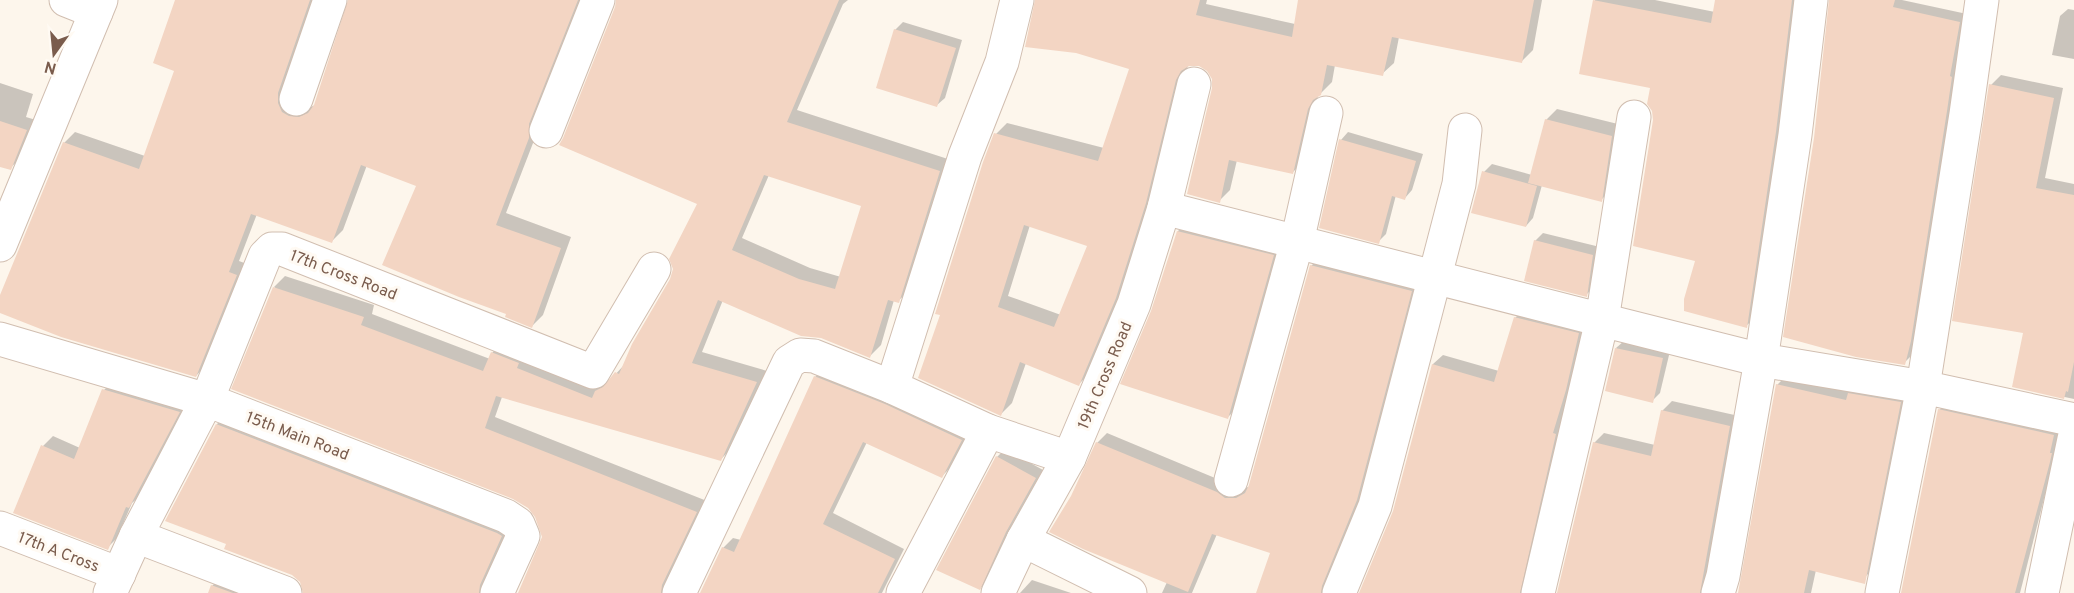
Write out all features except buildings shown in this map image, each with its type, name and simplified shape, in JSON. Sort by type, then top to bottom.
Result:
[{"type":"street","points":[[0,245],[99,6],[66,0]]},
{"type":"street","points":[[296,99],[330,0]]},
{"type":"street","points":[[546,131],[598,0]]},
{"type":"street","points":[[892,387],[965,156],[1002,62],[1017,0]]},
{"type":"street","points":[[1718,593],[1723,576],[1761,360],[1795,135],[1811,0]]},
{"type":"street","points":[[1882,593],[1923,387],[1982,0]]},
{"type":"street","name":"19th Cross Road","points":[[998,593],[1023,540],[1069,458],[1134,304],[1164,208],[1194,84]]},
{"type":"street","points":[[1231,480],[1297,242],[1326,113]]},
{"type":"street","points":[[1538,593],[1602,320],[1634,117]]},
{"type":"street","points":[[1339,593],[1375,506],[1459,184],[1465,130]]},
{"type":"street","points":[[1164,208],[1761,360],[1923,387],[2074,420]]},
{"type":"street","name":"17th Cross Road","points":[[114,583],[207,400],[265,255],[272,249],[282,249],[593,372],[654,269]]},
{"type":"street","name":"15th Main Road","points":[[0,339],[207,400],[506,516],[518,524],[523,536],[497,593]]},
{"type":"street","points":[[679,593],[789,363],[800,356],[814,356],[892,387],[988,432],[1069,458]]},
{"type":"street","points":[[903,593],[988,432]]},
{"type":"street","points":[[2042,593],[2074,439]]},
{"type":"street","name":"17th A Cross","points":[[0,528],[114,583]]},
{"type":"street","points":[[136,536],[285,593]]},
{"type":"street","points":[[1023,540],[1130,593]]}]
